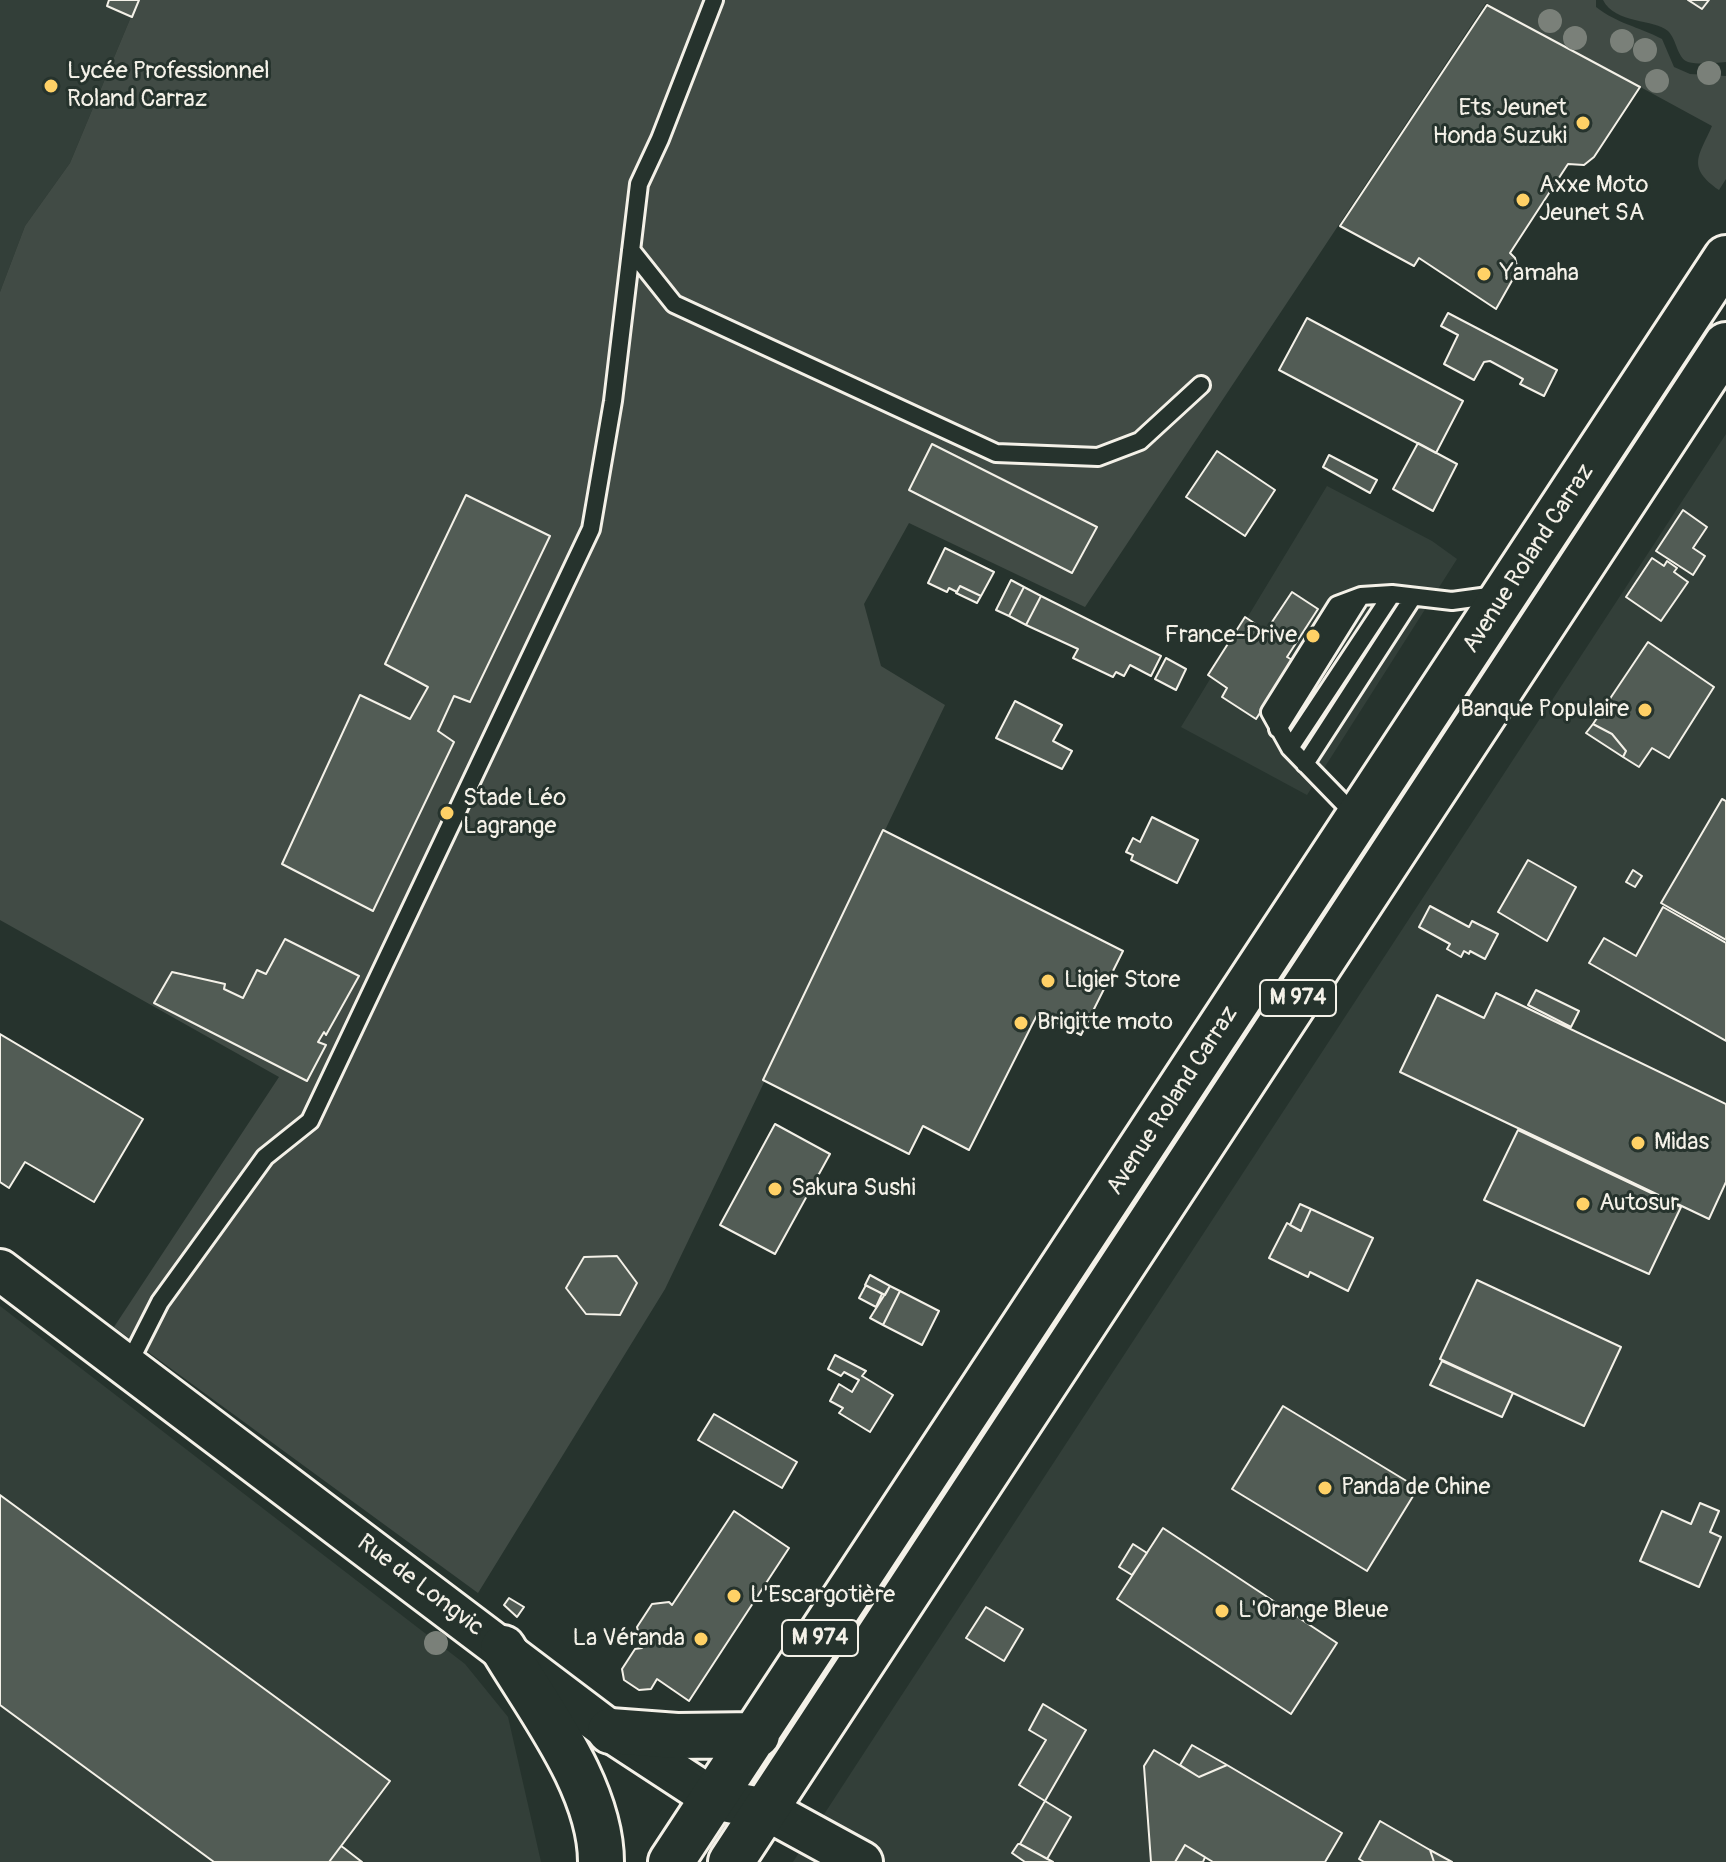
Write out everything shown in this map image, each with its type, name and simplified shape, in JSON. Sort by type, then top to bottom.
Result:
[{"type":"main road","name":"Avenue Roland Carraz","points":[[671,1862],[1726,258]]},
{"type":"main road","name":"Avenue Roland Carraz","points":[[731,1862],[1726,345]]},
{"type":"main road","points":[[503,1648],[582,1780],[595,1814],[601,1862]]},
{"type":"main road","points":[[610,1731],[704,1737],[757,1735]]},
{"type":"street","name":"Rue de Longvic","points":[[0,1270],[610,1731],[714,1799],[765,1809],[862,1862]]},
{"type":"lane","points":[[128,1365],[160,1302],[265,1157],[310,1121],[591,529],[613,401],[639,184],[660,139],[714,0]]},
{"type":"lane","points":[[631,250],[674,304],[996,453],[1098,457],[1140,441],[1201,385]]},
{"type":"lane","points":[[1358,818],[1290,748],[1270,712],[1337,605],[1361,596],[1392,594],[1452,601],[1505,594]]},
{"type":"lane","points":[[1290,748],[1392,594]]},
{"type":"lane","points":[[1305,764],[1413,597]]},
{"type":"shaded area","name":"Lycée Professionnel Roland Carraz","points":[[0,0],[138,0],[70,163],[25,226],[0,292]]},
{"type":"shaded area","name":"Stade Léo Lagrange","points":[[138,0],[1596,0],[1596,7],[1604,13],[1662,39],[1674,67],[1690,74],[1726,76],[1726,179],[1719,190],[1702,175],[1698,161],[1712,126],[1486,3],[1085,607],[909,523],[864,604],[881,666],[945,705],[665,1289],[478,1593],[114,1327],[279,1077],[0,920],[0,292],[25,226],[70,163]]},
{"type":"shaded area","points":[[1603,0],[1688,0],[1702,9],[1709,0],[1726,0],[1726,62],[1702,64],[1684,60],[1668,31],[1616,13]]},
{"type":"shaded area","points":[[1726,434],[1726,1862],[793,1862],[892,1710]]},
{"type":"shaded area","name":"France-Drive","points":[[1327,486],[1432,541],[1457,559],[1307,795],[1181,727]]},
{"type":"shaded area","points":[[0,1306],[465,1664],[508,1717],[541,1862],[0,1862]]},
{"type":"building","points":[[109,0],[139,0],[132,17],[107,6]]},
{"type":"building","points":[[1688,0],[1709,0],[1702,9]]},
{"type":"building","points":[[1487,5],[1640,87],[1594,157],[1584,165],[1568,164],[1510,253],[1518,270],[1496,309],[1419,258],[1414,266],[1340,226]]},
{"type":"building","points":[[1448,313],[1557,370],[1544,396],[1520,384],[1523,379],[1490,361],[1484,362],[1474,380],[1444,364],[1458,335],[1441,326]]},
{"type":"building","points":[[1307,318],[1463,401],[1436,453],[1279,370]]},
{"type":"building","points":[[1418,443],[1457,464],[1433,511],[1393,489]]},
{"type":"building","points":[[932,444],[1097,527],[1072,573],[909,490]]},
{"type":"building","points":[[1217,451],[1275,490],[1245,536],[1186,497]]},
{"type":"building","points":[[1329,455],[1377,480],[1370,493],[1323,467]]},
{"type":"building","points":[[466,495],[550,536],[470,702],[454,696],[438,731],[454,742],[373,911],[282,864],[360,695],[410,719],[428,687],[385,664]]},
{"type":"building","points":[[1683,510],[1707,527],[1693,548],[1705,556],[1693,575],[1656,551]]},
{"type":"building","points":[[945,548],[994,572],[981,596],[960,586],[957,592],[949,588],[947,592],[928,583]]},
{"type":"building","points":[[1652,558],[1664,566],[1667,561],[1677,568],[1674,572],[1688,582],[1661,621],[1626,597]]},
{"type":"building","points":[[1011,580],[1024,587],[1009,616],[996,610]]},
{"type":"building","points":[[960,586],[981,596],[977,603],[956,593]]},
{"type":"building","points":[[1024,587],[1041,596],[1026,625],[1009,616]]},
{"type":"building","points":[[1292,592],[1318,609],[1287,657],[1294,661],[1256,719],[1222,697],[1227,688],[1208,675],[1245,617],[1266,631]]},
{"type":"building","points":[[1041,596],[1161,656],[1151,676],[1130,665],[1124,676],[1116,672],[1113,677],[1073,658],[1078,649],[1026,625]]},
{"type":"building","points":[[1648,642],[1714,687],[1669,758],[1652,748],[1639,767],[1623,757],[1626,751],[1612,734],[1593,724]]},
{"type":"building","points":[[1166,658],[1186,669],[1176,690],[1155,679]]},
{"type":"building","points":[[1308,699],[1312,702],[1301,719],[1297,716]]},
{"type":"building","points":[[1015,701],[1062,725],[1053,741],[1072,751],[1062,769],[996,738]]},
{"type":"building","points":[[1324,709],[1328,712],[1317,730],[1313,727]]},
{"type":"building","points":[[1593,724],[1612,734],[1626,751],[1623,757],[1586,733]]},
{"type":"building","points":[[1722,799],[1726,801],[1726,940],[1661,903]]},
{"type":"building","points":[[1152,817],[1198,840],[1177,883],[1131,860],[1133,855],[1126,852],[1133,838],[1140,842]]},
{"type":"building","points":[[883,830],[1123,951],[1081,1035],[1038,1013],[969,1150],[923,1126],[909,1154],[763,1080]]},
{"type":"building","points":[[1528,860],[1576,887],[1547,941],[1498,912]]},
{"type":"building","points":[[1633,870],[1642,876],[1635,887],[1626,882]]},
{"type":"building","points":[[1430,906],[1469,927],[1472,921],[1498,934],[1485,959],[1470,951],[1469,954],[1464,951],[1461,957],[1447,949],[1450,944],[1419,927]]},
{"type":"building","points":[[1663,907],[1726,943],[1726,1041],[1589,963],[1604,938],[1636,956]]},
{"type":"building","points":[[285,939],[359,976],[326,1035],[324,1032],[318,1042],[326,1045],[307,1081],[154,1003],[172,972],[225,984],[224,989],[243,998],[257,970],[266,974]]},
{"type":"building","points":[[1536,990],[1579,1011],[1571,1027],[1528,1005]]},
{"type":"building","name":"Midas","points":[[1496,993],[1726,1104],[1726,1182],[1709,1219],[1400,1072],[1437,995],[1484,1018]]},
{"type":"building","points":[[0,1034],[143,1119],[94,1202],[25,1162],[9,1188],[0,1182]]},
{"type":"building","name":"Sakura Sushi","points":[[775,1124],[830,1154],[775,1254],[720,1225]]},
{"type":"building","name":"Autosur","points":[[1518,1130],[1681,1207],[1649,1274],[1484,1200]]},
{"type":"building","points":[[1300,1204],[1311,1209],[1301,1231],[1290,1225]]},
{"type":"building","points":[[1311,1209],[1373,1238],[1348,1291],[1310,1272],[1308,1277],[1269,1258],[1287,1223],[1301,1231]]},
{"type":"building","points":[[617,1256],[637,1283],[620,1315],[586,1314],[566,1288],[584,1257]]},
{"type":"building","points":[[870,1275],[890,1286],[885,1295],[865,1285]]},
{"type":"building","points":[[1477,1280],[1621,1347],[1584,1426],[1440,1359]]},
{"type":"building","points":[[866,1285],[882,1294],[876,1307],[859,1298]]},
{"type":"building","points":[[890,1286],[900,1291],[883,1325],[870,1318]]},
{"type":"building","points":[[900,1291],[939,1311],[922,1345],[883,1325]]},
{"type":"building","points":[[835,1355],[866,1371],[862,1376],[893,1395],[870,1432],[839,1413],[843,1408],[830,1401],[839,1384],[852,1392],[859,1380],[844,1372],[841,1376],[828,1369]]},
{"type":"building","points":[[1442,1361],[1513,1393],[1502,1417],[1430,1385]]},
{"type":"building","name":"Panda de Chine","points":[[1283,1406],[1418,1488],[1367,1571],[1232,1489]]},
{"type":"building","points":[[714,1414],[797,1462],[782,1488],[698,1440]]},
{"type":"building","points":[[0,1495],[390,1781],[329,1862],[214,1862],[0,1705]]},
{"type":"building","points":[[1700,1503],[1719,1511],[1710,1532],[1721,1537],[1699,1587],[1640,1561],[1662,1511],[1691,1524]]},
{"type":"building","points":[[734,1511],[789,1548],[689,1701],[657,1679],[651,1689],[639,1690],[624,1680],[622,1669],[635,1649],[642,1648],[637,1627],[652,1604],[669,1602],[672,1605]]},
{"type":"building","points":[[1163,1528],[1337,1643],[1291,1714],[1117,1599]]},
{"type":"building","points":[[1133,1544],[1147,1553],[1132,1575],[1119,1567]]},
{"type":"building","points":[[509,1598],[524,1607],[517,1617],[504,1605]]},
{"type":"building","points":[[986,1607],[1023,1629],[1004,1661],[966,1638]]},
{"type":"building","points":[[1043,1704],[1086,1730],[1045,1801],[1019,1785],[1046,1740],[1029,1730]]},
{"type":"building","points":[[1192,1745],[1227,1765],[1199,1777],[1180,1765]]},
{"type":"building","points":[[1154,1750],[1199,1777],[1227,1765],[1342,1833],[1325,1862],[1213,1862],[1185,1845],[1175,1862],[1151,1862],[1144,1766]]},
{"type":"building","points":[[1045,1801],[1071,1817],[1047,1859],[1020,1844]]},
{"type":"building","points":[[1380,1821],[1430,1850],[1434,1862],[1364,1862],[1359,1859]]},
{"type":"building","points":[[1018,1844],[1053,1862],[1025,1862],[1012,1853]]},
{"type":"building","points":[[1185,1845],[1205,1857],[1203,1862],[1175,1862]]},
{"type":"building","points":[[341,1846],[344,1848],[362,1862],[329,1862]]},
{"type":"building","points":[[1430,1850],[1452,1862],[1434,1862]]},
{"type":"place","name":"Lycée Professionnel Roland Carraz","points":[[51,86]]},
{"type":"place","name":"Ets Jeunet Honda Suzuki","points":[[1583,123]]},
{"type":"place","name":"Axxe Moto Jeunet SA","points":[[1523,200]]},
{"type":"place","name":"Yamaha","points":[[1484,274]]},
{"type":"place","name":"France-Drive","points":[[1313,636]]},
{"type":"place","name":"Banque Populaire","points":[[1645,710]]},
{"type":"place","name":"Stade Léo Lagrange","points":[[447,813]]},
{"type":"place","name":"Ligier Store","points":[[1048,981]]},
{"type":"place","name":"Brigitte moto","points":[[1021,1023]]},
{"type":"place","name":"Midas","points":[[1638,1143]]},
{"type":"place","name":"Sakura Sushi","points":[[775,1189]]},
{"type":"place","name":"Autosur","points":[[1583,1204]]},
{"type":"place","name":"Panda de Chine","points":[[1325,1488]]},
{"type":"place","name":"L'Escargotière","points":[[734,1596]]},
{"type":"place","name":"L'Orange Bleue","points":[[1222,1611]]},
{"type":"place","name":"La Véranda","points":[[701,1639]]}]
